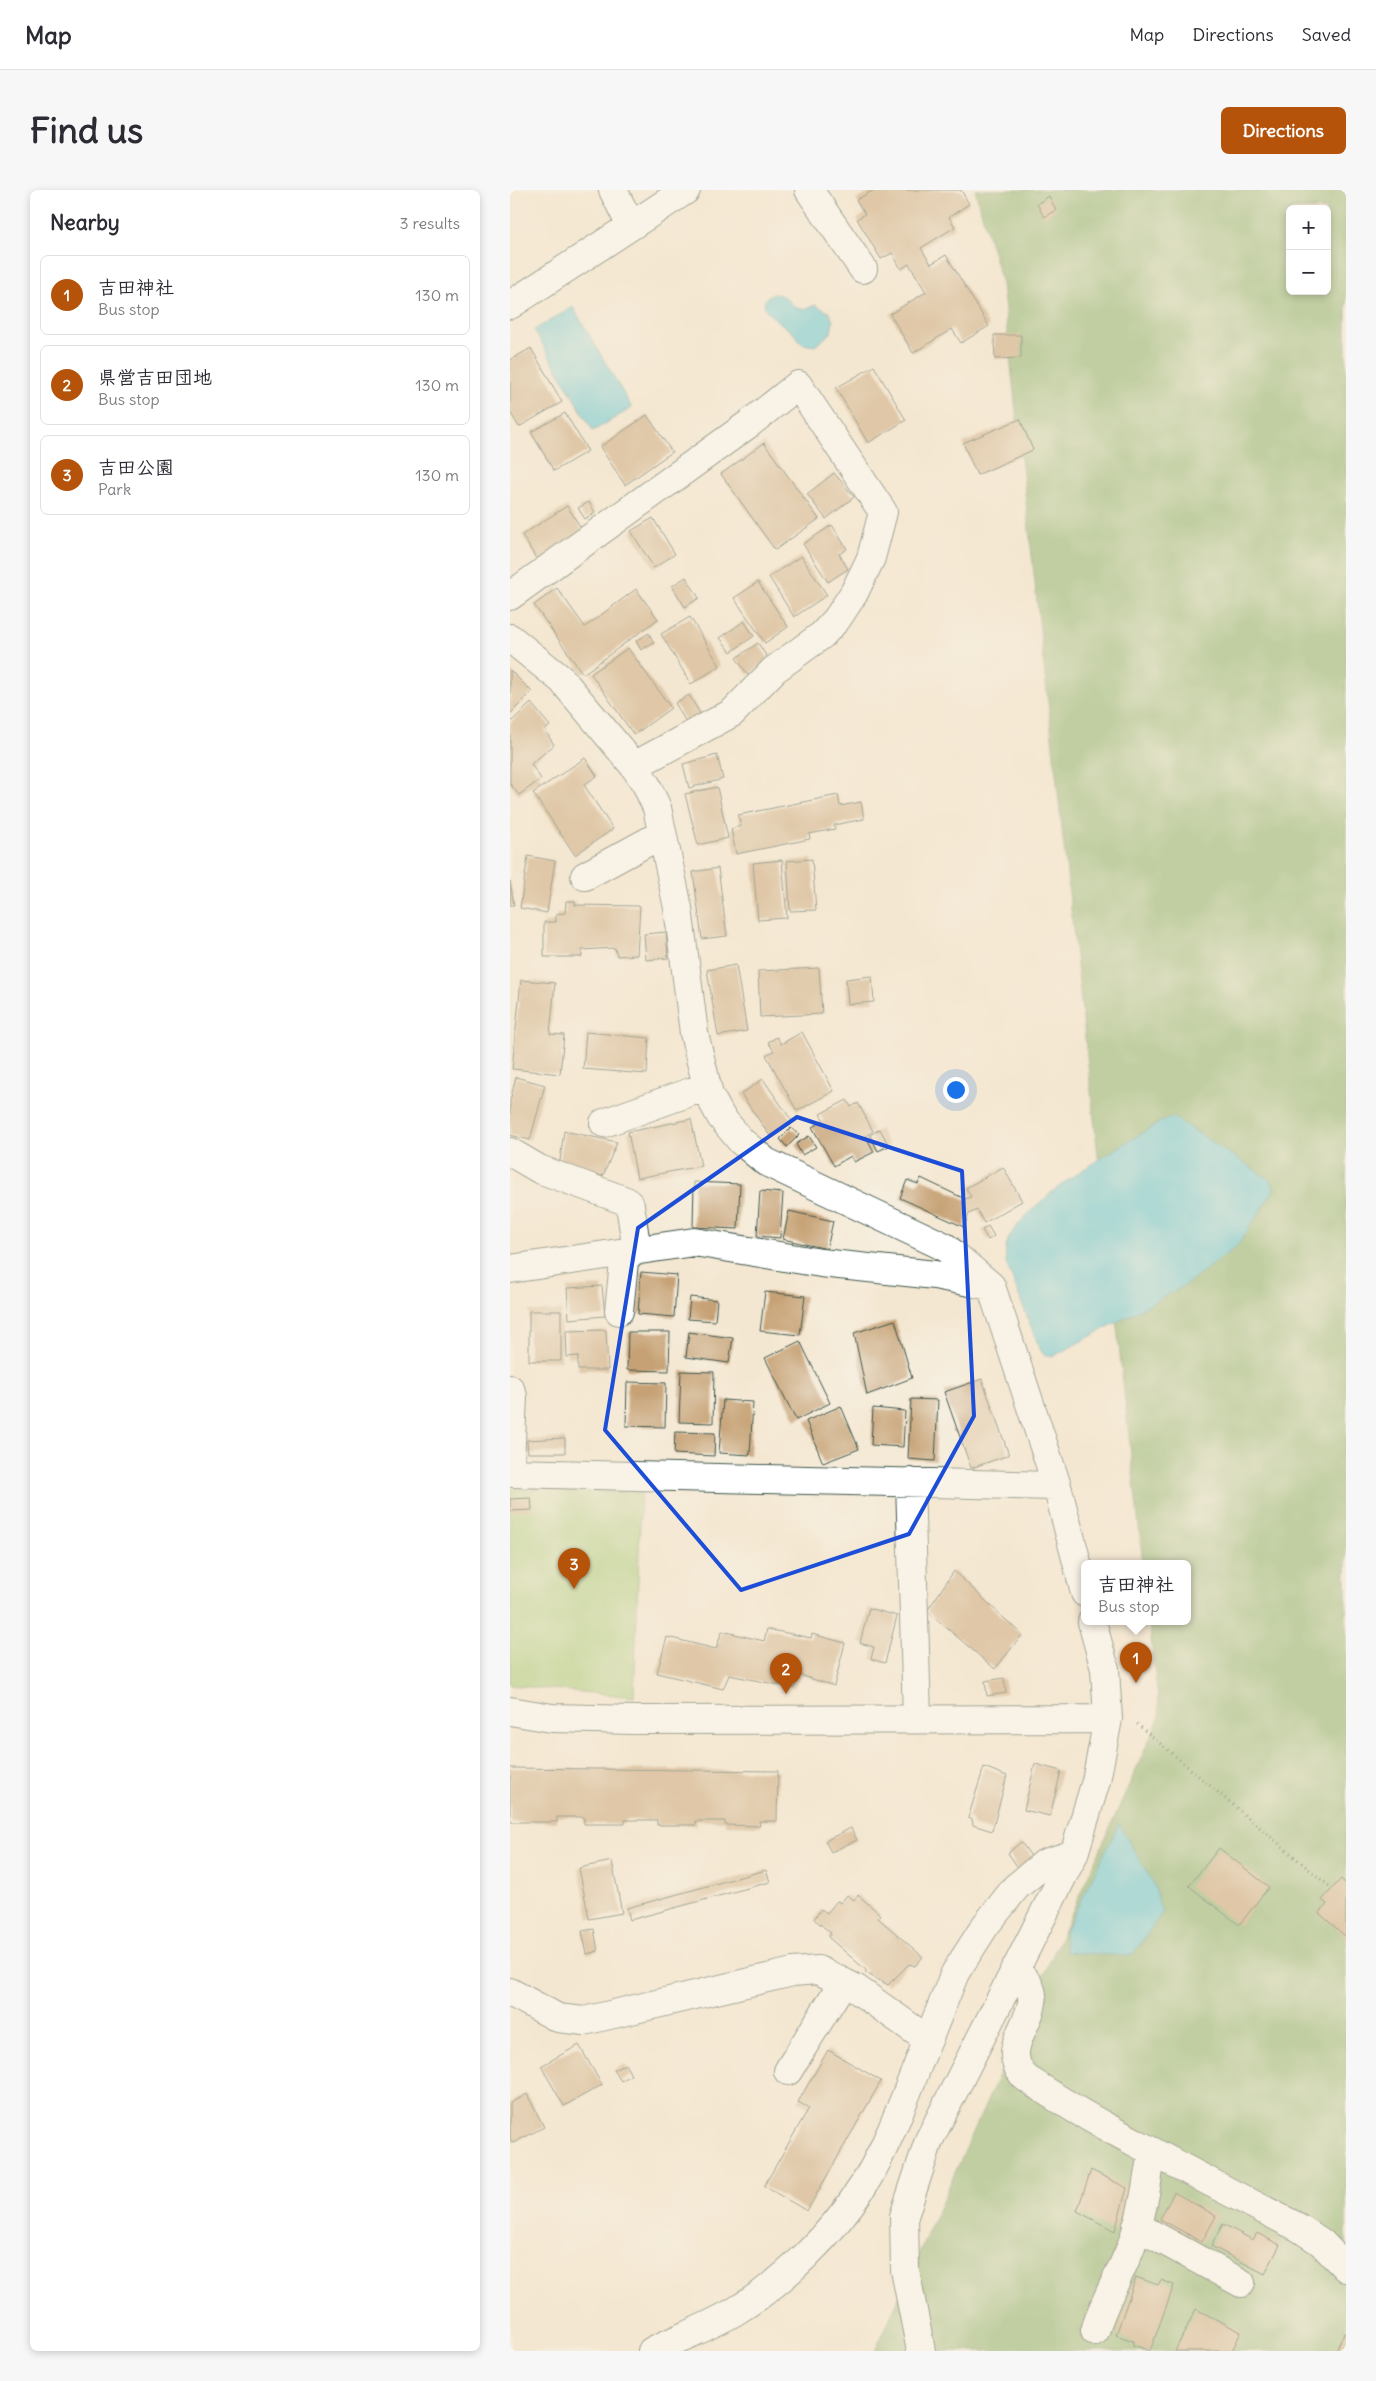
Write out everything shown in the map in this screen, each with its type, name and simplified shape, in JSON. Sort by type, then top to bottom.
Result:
[{"type":"street","points":[[613,190],[631,226]]},
{"type":"street","points":[[510,305],[686,190]]},
{"type":"street","points":[[809,190],[863,269]]},
{"type":"street","points":[[510,596],[750,423],[798,385],[884,512],[871,558],[850,600],[837,619],[822,635],[774,670],[732,713],[634,766]]},
{"type":"street","points":[[510,638],[562,680],[634,766],[646,784],[657,808],[678,908],[694,1033],[707,1086],[721,1117],[741,1141],[766,1162],[945,1247],[991,1286],[1057,1486],[1081,1578]]},
{"type":"street","points":[[585,876],[662,834]]},
{"type":"street","points":[[604,1123],[707,1086]]},
{"type":"street","points":[[510,1152],[539,1170],[626,1201],[630,1205],[631,1252],[619,1311]]},
{"type":"street","points":[[510,1269],[694,1242],[821,1263],[935,1276],[991,1286]]},
{"type":"street","points":[[510,1389],[512,1396],[510,1465]]},
{"type":"street","points":[[510,1472],[1057,1486]]},
{"type":"street","points":[[910,1482],[917,1718]]},
{"type":"street","points":[[921,2351],[905,2270],[904,2216],[930,2140],[1074,1854],[1096,1780],[1107,1711],[1105,1670],[1093,1625]]},
{"type":"street","points":[[510,1711],[552,1718],[624,1719],[917,1718],[1107,1711]]},
{"type":"street","points":[[652,2351],[734,2312],[788,2274],[811,2250],[863,2186],[878,2157],[955,1973],[985,1926],[1016,1887],[1045,1863],[1074,1854]]},
{"type":"street","points":[[510,1992],[558,2018],[584,2021],[793,1972],[818,1970],[855,1988],[928,2040]]},
{"type":"street","points":[[1014,1970],[1031,1986],[1033,1993],[1033,2004],[1014,2050],[1014,2060],[1023,2075],[1076,2111],[1298,2227],[1321,2242],[1346,2268]]},
{"type":"street","points":[[788,2071],[843,1982]]},
{"type":"street","points":[[1095,2331],[1100,2312],[1130,2250],[1137,2226],[1152,2151]]},
{"type":"street","points":[[1137,2226],[1241,2283]]},
{"type":"path","points":[[1107,1711],[1114,1705],[1329,1886]]},
{"type":"highlighted area","points":[[797,1117],[962,1171],[974,1416],[909,1534],[741,1590],[605,1430],[638,1228]]},
{"type":"green space","points":[[975,190],[1346,190],[1346,2351],[875,2351],[1160,1716],[1149,1625],[1191,1625],[1191,1560],[1143,1560],[1002,284]]},
{"type":"green space","points":[[510,1489],[641,1493],[634,1697],[510,1685]]},
{"type":"water","points":[[774,294],[781,295],[800,309],[815,305],[829,312],[833,321],[831,333],[815,346],[802,344],[793,333],[775,319],[765,308],[764,303],[767,298]]},
{"type":"water","points":[[573,307],[632,408],[593,431],[534,330]]},
{"type":"water","points":[[1173,1117],[1269,1179],[1273,1184],[1274,1190],[1238,1245],[1184,1286],[1052,1357],[1043,1354],[1006,1263],[1006,1248],[1009,1237],[1037,1205],[1070,1178],[1164,1120]]},
{"type":"water","points":[[1119,1824],[1154,1885],[1162,1913],[1133,1954],[1128,1956],[1066,1952],[1064,1934]]},
{"type":"building","points":[[874,190],[961,190],[969,204],[949,217],[955,227],[921,248],[931,264],[946,255],[989,326],[961,343],[952,329],[913,353],[890,314],[926,292],[909,264],[901,269],[892,253],[881,259],[857,219],[865,214],[856,200]]},
{"type":"building","points":[[1049,196],[1056,210],[1044,217],[1037,204]]},
{"type":"building","points":[[994,335],[1021,335],[1021,358],[995,359]]},
{"type":"building","points":[[531,348],[562,402],[519,427],[510,412],[510,360]]},
{"type":"building","points":[[874,366],[906,420],[868,443],[836,388]]},
{"type":"building","points":[[565,413],[588,451],[554,471],[531,432]]},
{"type":"building","points":[[647,415],[672,452],[625,485],[600,447]]},
{"type":"building","points":[[1020,419],[1033,450],[977,475],[963,443]]},
{"type":"building","points":[[764,443],[819,519],[775,550],[721,474]]},
{"type":"building","points":[[834,473],[854,497],[826,519],[807,494]]},
{"type":"building","points":[[589,502],[595,513],[585,519],[578,508]]},
{"type":"building","points":[[567,506],[585,534],[539,563],[522,535]]},
{"type":"building","points":[[653,518],[675,554],[654,568],[631,531]]},
{"type":"building","points":[[832,525],[847,549],[839,554],[848,569],[828,582],[803,544]]},
{"type":"building","points":[[801,556],[827,595],[794,617],[769,577]]},
{"type":"building","points":[[686,577],[699,598],[685,607],[672,586]]},
{"type":"building","points":[[758,582],[788,627],[765,643],[734,598]]},
{"type":"building","points":[[557,588],[585,627],[636,589],[658,619],[583,674],[534,605]]},
{"type":"building","points":[[690,617],[720,666],[691,684],[661,634]]},
{"type":"building","points":[[744,621],[754,636],[731,652],[720,638]]},
{"type":"building","points":[[649,633],[654,643],[641,650],[636,641]]},
{"type":"building","points":[[758,643],[769,660],[748,675],[736,658]]},
{"type":"building","points":[[628,648],[671,708],[634,735],[591,674]]},
{"type":"building","points":[[510,670],[532,692],[510,714]]},
{"type":"building","points":[[689,695],[701,715],[687,724],[675,703]]},
{"type":"building","points":[[531,703],[550,726],[545,730],[554,745],[531,764],[541,779],[519,795],[510,784],[510,723]]},
{"type":"building","points":[[717,755],[723,779],[689,788],[683,764]]},
{"type":"building","points":[[585,758],[597,776],[584,785],[613,829],[575,855],[533,793]]},
{"type":"building","points":[[717,787],[728,838],[698,845],[685,794]]},
{"type":"building","points":[[838,795],[840,806],[861,802],[864,819],[834,825],[835,829],[809,834],[810,839],[736,854],[731,829],[741,826],[738,815]]},
{"type":"building","points":[[528,856],[555,861],[547,913],[520,908]]},
{"type":"building","points":[[812,859],[816,910],[790,911],[787,861]]},
{"type":"building","points":[[782,860],[787,918],[758,920],[753,863]]},
{"type":"building","points":[[718,868],[727,936],[702,939],[693,872]]},
{"type":"building","points":[[510,881],[514,905],[510,905]]},
{"type":"building","points":[[566,901],[575,901],[575,905],[640,906],[637,955],[617,956],[615,948],[582,950],[582,957],[544,957],[544,922],[556,922],[556,914],[565,913]]},
{"type":"building","points":[[666,932],[668,958],[646,960],[644,934]]},
{"type":"building","points":[[736,965],[747,1031],[718,1036],[707,970]]},
{"type":"building","points":[[819,968],[822,1014],[760,1017],[758,971]]},
{"type":"building","points":[[872,976],[874,1002],[848,1004],[846,979]]},
{"type":"building","points":[[521,980],[555,983],[550,1034],[564,1035],[560,1074],[512,1069]]},
{"type":"building","points":[[586,1032],[649,1038],[647,1074],[583,1069]]},
{"type":"building","points":[[802,1032],[834,1091],[797,1111],[766,1055],[774,1051],[768,1042],[777,1037],[781,1044]]},
{"type":"building","points":[[516,1077],[545,1085],[530,1140],[510,1135],[510,1101]]},
{"type":"building","points":[[763,1079],[792,1121],[770,1136],[741,1094]]},
{"type":"building","points":[[847,1100],[851,1107],[858,1103],[873,1131],[866,1136],[874,1152],[854,1162],[851,1156],[834,1166],[812,1127],[824,1121],[820,1114]]},
{"type":"building","points":[[691,1119],[701,1166],[637,1178],[628,1132]]},
{"type":"building","points":[[791,1128],[799,1135],[787,1147],[780,1139]]},
{"type":"building","points":[[880,1129],[889,1146],[878,1151],[870,1135]]},
{"type":"building","points":[[564,1131],[617,1142],[603,1176],[559,1168]]},
{"type":"building","points":[[809,1136],[816,1147],[802,1155],[796,1144]]},
{"type":"building","points":[[1003,1167],[1022,1201],[984,1223],[977,1210],[969,1214],[964,1227],[900,1198],[907,1180],[918,1184],[921,1178],[965,1199],[971,1197],[966,1188]]},
{"type":"building","points":[[694,1182],[740,1184],[738,1229],[693,1227]]},
{"type":"building","points":[[760,1191],[783,1193],[780,1238],[757,1236]]},
{"type":"building","points":[[789,1211],[833,1221],[827,1249],[783,1239]]},
{"type":"building","points":[[988,1226],[994,1236],[988,1240],[982,1230]]},
{"type":"building","points":[[641,1272],[677,1275],[674,1317],[638,1314]]},
{"type":"building","points":[[602,1286],[605,1316],[569,1319],[567,1288]]},
{"type":"building","points":[[765,1292],[805,1296],[800,1335],[760,1331]]},
{"type":"building","points":[[690,1297],[717,1300],[715,1321],[688,1319]]},
{"type":"building","points":[[529,1311],[561,1311],[561,1361],[529,1361]]},
{"type":"building","points":[[895,1320],[912,1378],[867,1395],[854,1333]]},
{"type":"building","points":[[606,1330],[608,1370],[578,1370],[578,1356],[567,1357],[566,1331]]},
{"type":"building","points":[[628,1332],[670,1332],[669,1371],[627,1370]]},
{"type":"building","points":[[689,1332],[733,1338],[729,1363],[686,1357]]},
{"type":"building","points":[[800,1341],[830,1403],[796,1420],[765,1358]]},
{"type":"building","points":[[681,1371],[714,1372],[713,1423],[679,1422]]},
{"type":"building","points":[[982,1379],[1009,1455],[971,1468],[944,1392]]},
{"type":"building","points":[[627,1382],[666,1383],[665,1427],[626,1426]]},
{"type":"building","points":[[911,1399],[938,1400],[935,1461],[908,1459]]},
{"type":"building","points":[[723,1400],[753,1402],[750,1455],[719,1453]]},
{"type":"building","points":[[841,1406],[859,1449],[823,1463],[806,1421]]},
{"type":"building","points":[[873,1408],[905,1411],[903,1447],[871,1445]]},
{"type":"building","points":[[675,1432],[715,1433],[714,1456],[674,1454]]},
{"type":"building","points":[[565,1438],[565,1453],[528,1453],[527,1440]]},
{"type":"building","points":[[531,1498],[532,1510],[510,1511],[510,1499]]},
{"type":"building","points":[[954,1571],[1022,1635],[995,1669],[927,1611]]},
{"type":"building","points":[[869,1608],[897,1616],[885,1663],[871,1659],[874,1647],[860,1643]]},
{"type":"building","points":[[767,1629],[811,1638],[812,1634],[845,1643],[834,1686],[800,1675],[794,1688],[729,1675],[723,1689],[657,1673],[667,1637],[716,1649],[722,1631],[764,1641]]},
{"type":"building","points":[[1004,1678],[1006,1693],[987,1696],[985,1681]]},
{"type":"building","points":[[1035,1764],[1061,1771],[1050,1816],[1024,1810]]},
{"type":"building","points":[[984,1767],[1007,1776],[992,1831],[973,1825],[972,1819],[968,1818]]},
{"type":"building","points":[[510,1768],[778,1771],[777,1821],[759,1821],[760,1826],[725,1825],[725,1821],[696,1821],[696,1825],[657,1825],[657,1820],[625,1820],[625,1824],[584,1824],[584,1817],[557,1817],[557,1822],[510,1822]]},
{"type":"building","points":[[851,1828],[857,1840],[831,1852],[825,1841]]},
{"type":"building","points":[[1021,1842],[1033,1859],[1019,1869],[1008,1853]]},
{"type":"building","points":[[1219,1848],[1269,1887],[1239,1925],[1189,1886]]},
{"type":"building","points":[[612,1861],[622,1913],[589,1919],[579,1868]]},
{"type":"building","points":[[766,1870],[770,1882],[630,1920],[627,1908]]},
{"type":"building","points":[[1341,1879],[1346,1884],[1346,1937],[1319,1913],[1327,1904],[1322,1900]]},
{"type":"building","points":[[847,1895],[854,1900],[858,1895],[881,1915],[878,1918],[923,1957],[915,1966],[909,1964],[888,1985],[866,1973],[866,1970],[828,1937],[831,1933],[814,1919],[821,1909],[827,1913],[837,1901],[841,1903]]},
{"type":"building","points":[[594,1929],[598,1951],[587,1954],[582,1931]]},
{"type":"building","points":[[579,2045],[602,2085],[564,2106],[541,2066]]},
{"type":"building","points":[[828,2050],[881,2081],[807,2211],[764,2186],[809,2108],[798,2102]]},
{"type":"building","points":[[625,2064],[631,2075],[621,2081],[614,2070]]},
{"type":"building","points":[[527,2094],[544,2127],[513,2143],[510,2138],[510,2103]]},
{"type":"building","points":[[1091,2170],[1127,2188],[1115,2231],[1077,2211]]},
{"type":"building","points":[[1174,2192],[1216,2216],[1202,2242],[1160,2219]]},
{"type":"building","points":[[1223,2224],[1253,2240],[1257,2233],[1280,2245],[1265,2274],[1211,2246]]},
{"type":"building","points":[[1136,2277],[1158,2285],[1161,2280],[1174,2285],[1150,2351],[1133,2345],[1133,2341],[1116,2335]]},
{"type":"building","points":[[1196,2309],[1241,2332],[1232,2351],[1175,2351]]},
{"type":"building","points":[[1344,2333],[1346,2334],[1346,2351],[1336,2351]]},
{"type":"place","name":"吉田公園","points":[[574,1589]]},
{"type":"place","name":"吉田神社","points":[[1136,1683]]},
{"type":"place","name":"県営吉田団地","points":[[786,1694]]}]
